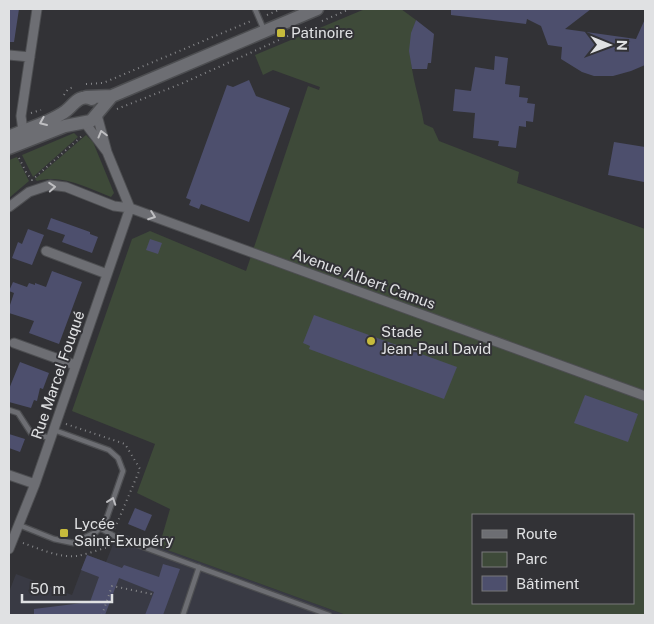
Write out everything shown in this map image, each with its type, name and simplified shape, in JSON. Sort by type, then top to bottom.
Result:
[{"type":"main road","points":[[11,144],[23,131],[63,113],[74,99],[112,96],[317,9]]},
{"type":"main road","points":[[11,144],[65,126],[82,128],[98,118],[112,96]]},
{"type":"main road","points":[[74,99],[92,99],[97,104],[98,118]]},
{"type":"main road","points":[[74,99],[72,110],[82,128]]},
{"type":"street","points":[[23,131],[21,116],[37,9]]},
{"type":"street","points":[[9,54],[30,57]]},
{"type":"street","points":[[98,118],[107,152],[130,208]]},
{"type":"street","points":[[82,128],[107,152]]},
{"type":"street","name":"Avenue Albert Camus","points":[[9,207],[29,192],[50,185],[66,187],[114,206],[130,208],[645,396]]},
{"type":"street","name":"Rue Marcel Fouqué","points":[[9,549],[35,484],[130,208]]},
{"type":"street","points":[[46,252],[107,274]]},
{"type":"street","points":[[14,343],[75,365]]},
{"type":"street","points":[[9,475],[35,484]]},
{"type":"lane","points":[[255,9],[264,31]]},
{"type":"lane","points":[[9,410],[18,413],[31,433],[52,434],[109,450],[118,458],[123,471],[105,523],[96,532],[73,543],[54,539],[19,525]]},
{"type":"lane","points":[[100,528],[116,537],[329,615]]},
{"type":"lane","points":[[183,615],[198,567]]},
{"type":"path","points":[[74,99],[68,89],[87,83],[103,83],[281,9]]},
{"type":"path","points":[[98,118],[183,83],[350,9]]},
{"type":"path","points":[[21,116],[48,108]]},
{"type":"path","points":[[11,144],[32,180],[82,128]]},
{"type":"path","points":[[102,615],[112,586],[152,594]]},
{"type":"shaded area","points":[[118,532],[346,615],[9,615],[9,592],[16,574],[72,595],[87,555],[106,562]]},
{"type":"green space","name":"Stade Jean-Paul David","points":[[365,9],[401,9],[416,20],[411,47],[412,72],[424,124],[433,128],[439,141],[519,172],[517,183],[645,229],[645,615],[346,615],[159,547],[170,509],[137,493],[155,444],[72,411],[132,239],[150,231],[246,271],[308,86],[319,90],[320,87],[273,70],[263,75],[255,55]]},
{"type":"green space","points":[[74,133],[78,137],[33,177],[22,155]]},
{"type":"green space","points":[[86,135],[93,142],[114,193],[111,197],[66,181],[47,179],[37,181],[35,179]]},
{"type":"green space","points":[[17,157],[29,181],[9,198],[9,160]]},
{"type":"building","points":[[9,9],[19,9],[14,42],[9,42]]},
{"type":"building","points":[[451,9],[591,9],[565,29],[636,39],[645,19],[645,65],[613,76],[594,76],[582,72],[561,59],[562,47],[548,45],[541,26],[527,19],[526,24],[451,15]]},
{"type":"building","points":[[416,20],[434,34],[431,63],[428,63],[427,69],[412,69],[409,51],[411,33]]},
{"type":"building","points":[[495,56],[508,58],[505,84],[520,86],[519,97],[528,98],[527,103],[535,104],[533,122],[526,121],[526,127],[519,126],[516,148],[498,146],[499,141],[473,138],[475,113],[453,111],[455,89],[471,91],[475,67],[494,70]]},
{"type":"building","points":[[249,80],[256,96],[290,108],[249,222],[201,204],[199,209],[189,205],[191,200],[186,198],[227,85],[233,87]]},
{"type":"building","points":[[614,142],[645,147],[644,182],[608,175]]},
{"type":"building","points":[[51,218],[90,232],[90,234],[98,237],[92,253],[62,242],[65,235],[47,229]]},
{"type":"building","points":[[28,229],[44,235],[32,265],[12,258],[18,242],[22,244]]},
{"type":"building","points":[[150,239],[162,243],[158,254],[146,250]]},
{"type":"building","points":[[52,271],[82,282],[59,344],[29,333],[34,321],[9,313],[14,293],[9,291],[13,282],[27,287],[29,283],[35,285],[35,283],[46,287]]},
{"type":"building","points":[[314,315],[457,367],[444,399],[309,349],[310,346],[303,343]]},
{"type":"building","points":[[20,362],[49,373],[43,389],[40,388],[37,401],[34,400],[31,408],[9,402],[9,389]]},
{"type":"building","points":[[585,395],[638,414],[628,442],[574,423]]},
{"type":"building","points":[[9,434],[25,439],[20,452],[9,448]]},
{"type":"building","points":[[135,508],[152,515],[145,531],[128,524]]},
{"type":"building","points":[[87,555],[122,568],[124,565],[159,577],[163,564],[180,569],[163,615],[145,615],[154,592],[119,578],[105,615],[34,615],[34,609],[90,602],[99,577],[81,570]]},
{"type":"place","name":"Patinoire","points":[[281,33]]},
{"type":"place","name":"Stade Jean-Paul David","points":[[371,341]]},
{"type":"place","name":"Lycée Saint-Exupéry","points":[[64,533]]}]
